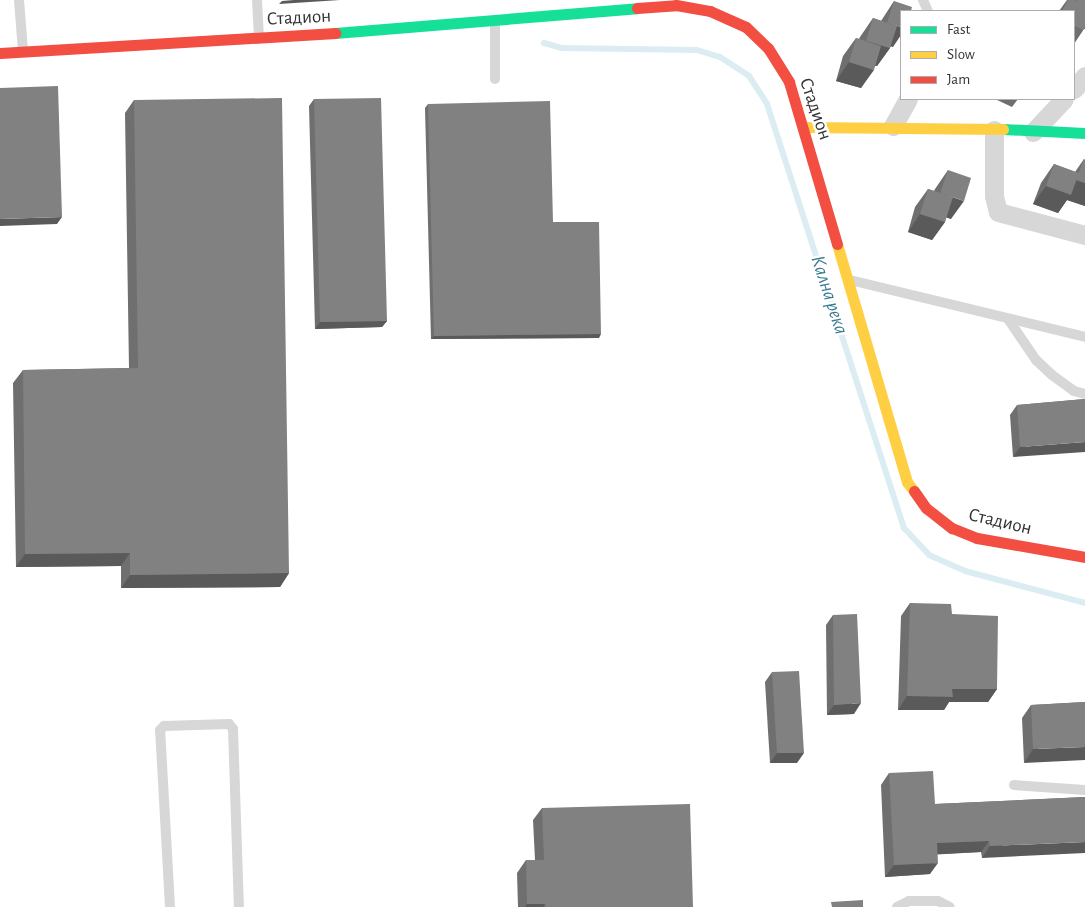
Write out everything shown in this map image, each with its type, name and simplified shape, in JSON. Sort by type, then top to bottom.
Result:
[{"type":"street","name":"Стадион","points":[[0,53],[260,38],[676,5],[710,11],[746,27],[768,48],[789,82],[804,127],[907,482],[926,508],[952,528],[977,538],[1085,557]]},
{"type":"street","points":[[1075,88],[1085,76]]},
{"type":"street","points":[[893,126],[907,100]]},
{"type":"street","points":[[1032,132],[1063,100]]},
{"type":"street","points":[[804,127],[943,126],[1085,134]]},
{"type":"street","points":[[994,130],[994,196],[998,212],[1085,235]]},
{"type":"lane","points":[[19,0],[23,51]]},
{"type":"lane","points":[[257,0],[260,38]]},
{"type":"lane","points":[[495,18],[495,79]]},
{"type":"lane","points":[[848,280],[1085,338]]},
{"type":"lane","points":[[1008,319],[1036,360],[1052,376],[1074,391],[1085,394]]},
{"type":"lane","points":[[170,907],[160,730],[164,726],[229,724],[233,729],[239,907]]},
{"type":"lane","points":[[1014,785],[1085,790]]},
{"type":"lane","points":[[897,907],[909,901],[938,901],[950,907]]},
{"type":"building","points":[[1068,0],[1085,0],[1085,27],[1083,30],[1075,26],[1075,10],[1063,10]]},
{"type":"building","points":[[894,1],[912,7],[911,10],[900,10],[900,27],[887,23]]},
{"type":"building","points":[[873,18],[897,26],[890,48],[866,41]]},
{"type":"building","points":[[856,38],[881,46],[874,70],[849,62]]},
{"type":"building","points":[[58,86],[62,217],[0,219],[0,88]]},
{"type":"building","points":[[282,98],[289,573],[130,575],[130,553],[25,554],[23,370],[138,368],[134,100]]},
{"type":"building","points":[[381,98],[387,321],[320,322],[314,99]]},
{"type":"building","points":[[550,101],[553,222],[599,222],[601,334],[434,336],[428,104]]},
{"type":"building","points":[[1085,160],[1085,183],[1076,180]]},
{"type":"building","points":[[1054,164],[1079,173],[1071,195],[1046,186]]},
{"type":"building","points":[[948,170],[971,178],[964,201],[940,193]]},
{"type":"building","points":[[928,189],[953,197],[945,222],[920,214]]},
{"type":"building","points":[[1085,399],[1085,442],[1020,447],[1017,405]]},
{"type":"building","points":[[910,603],[951,604],[952,614],[998,616],[997,689],[952,689],[953,697],[907,696]]},
{"type":"building","points":[[857,614],[861,703],[834,705],[833,615]]},
{"type":"building","points":[[799,671],[804,753],[777,753],[772,672]]},
{"type":"building","points":[[1085,702],[1085,747],[1033,749],[1031,705]]},
{"type":"building","points":[[933,771],[935,804],[1085,797],[1085,842],[990,846],[989,841],[937,843],[938,863],[894,865],[889,773]]},
{"type":"building","points":[[690,804],[693,907],[546,907],[545,904],[527,904],[526,860],[544,860],[542,808]]},
{"type":"building","points":[[863,900],[863,907],[832,907],[831,902]]},
{"type":"waterway","name":"Кална река","points":[[544,43],[562,48],[697,50],[720,57],[749,76],[767,104],[904,528],[929,555],[965,571],[1085,603]]},
{"type":"traffic: fast","points":[[335,33],[637,8]]},
{"type":"traffic: fast","points":[[1003,129],[1085,133]]},
{"type":"traffic: slow","points":[[804,127],[1003,129]]},
{"type":"traffic: slow","points":[[837,244],[907,482],[914,491]]},
{"type":"traffic: jam","points":[[637,8],[676,5],[710,11],[746,27],[768,48],[789,82],[837,244]]},
{"type":"traffic: jam","points":[[0,53],[335,33]]},
{"type":"traffic: jam","points":[[914,491],[926,508],[952,528],[977,538],[1085,557]]}]
